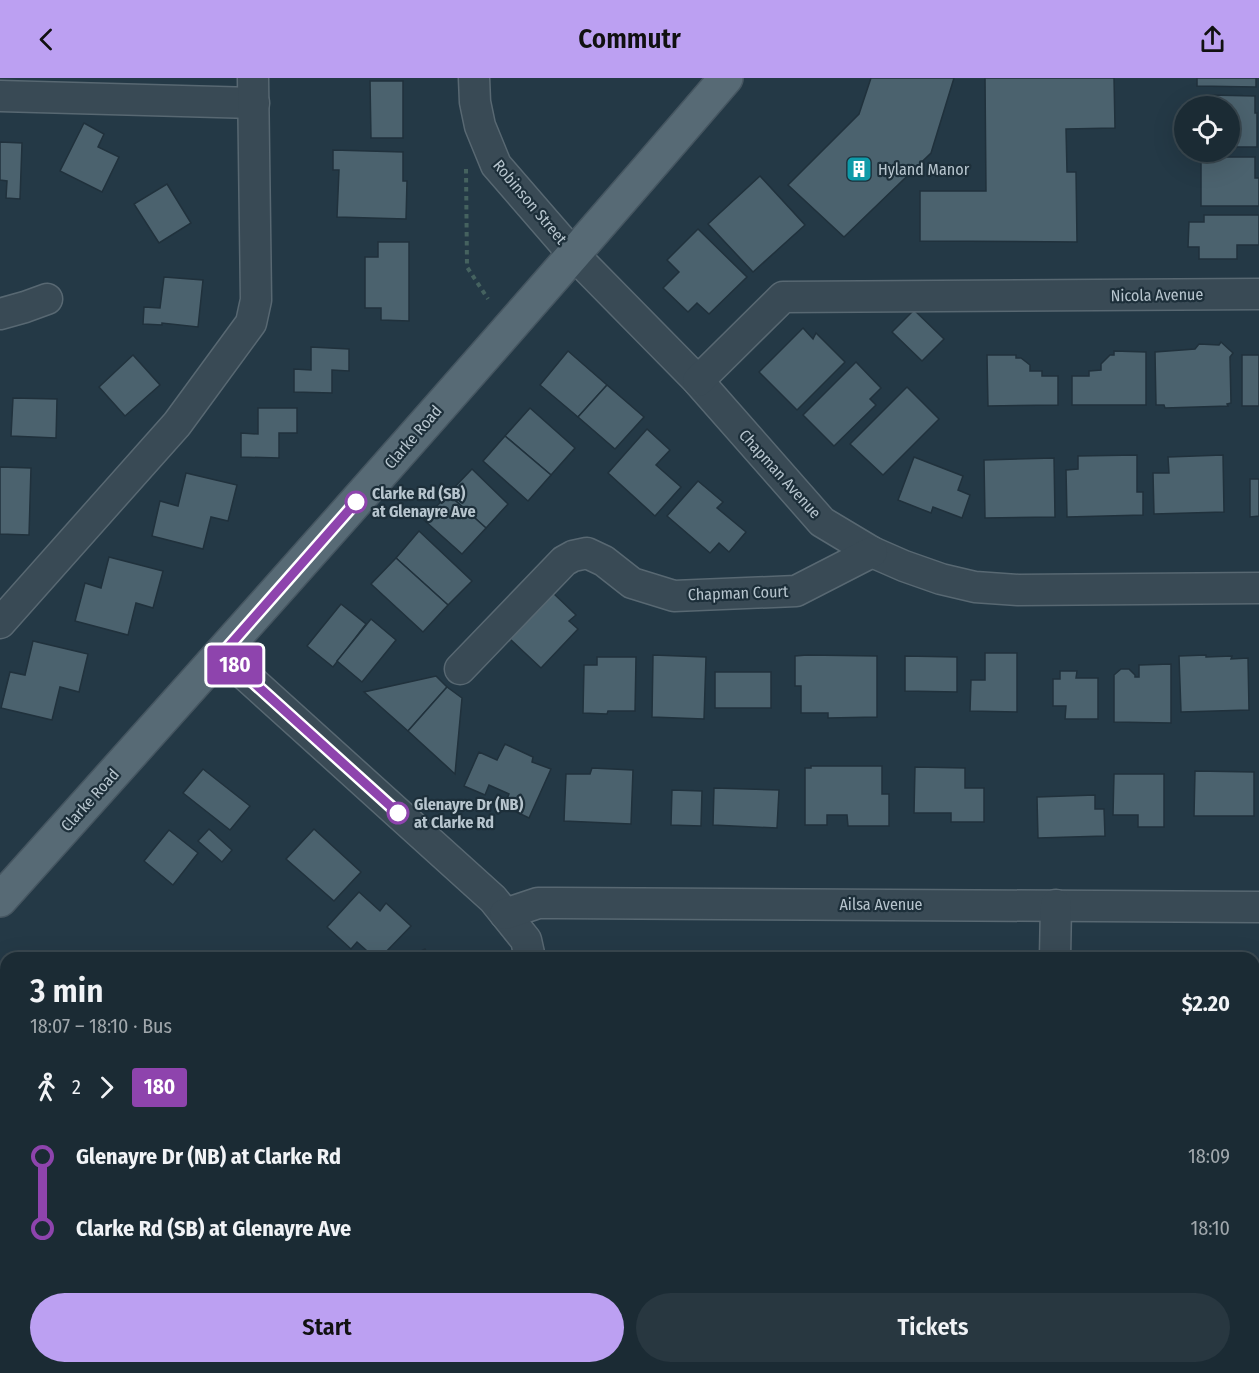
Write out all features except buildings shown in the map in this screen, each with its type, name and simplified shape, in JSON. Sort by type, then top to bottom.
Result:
[{"type":"main road","name":"Clarke Road","points":[[0,900],[222,654],[574,255],[726,78]]},
{"type":"street","name":"Robinson Street","points":[[474,78],[475,102],[480,126],[496,165],[574,255]]},
{"type":"street","points":[[0,96],[254,90],[256,300],[251,322],[177,424],[0,623]]},
{"type":"street","name":"Chapman Avenue","points":[[574,255],[698,381],[822,522],[872,552],[941,579],[975,587],[1018,590],[1259,588]]},
{"type":"street","name":"Nicola Avenue","points":[[698,381],[783,297],[1259,294]]},
{"type":"street","points":[[0,314],[47,298]]},
{"type":"street","name":"Chapman Court","points":[[460,669],[564,561],[573,556],[587,553],[604,561],[632,584],[674,596],[796,591],[872,552]]},
{"type":"street","points":[[222,654],[493,899],[526,940],[529,952]]},
{"type":"street","name":"Ailsa Avenue","points":[[505,914],[538,903],[1259,908]]},
{"type":"street","points":[[1054,952],[1056,905]]},
{"type":"path","points":[[466,160],[467,267],[488,299]]},
{"type":"bus line","name":"180","points":[[356,502],[222,654],[398,813]]},
{"type":"place","name":"Hyland Manor","points":[[859,169]]},
{"type":"place","name":"Clarke Rd (SB) at Glenayre Ave","points":[[356,502]]},
{"type":"place","name":"Glenayre Dr (NB) at Clarke Rd","points":[[398,813]]}]
